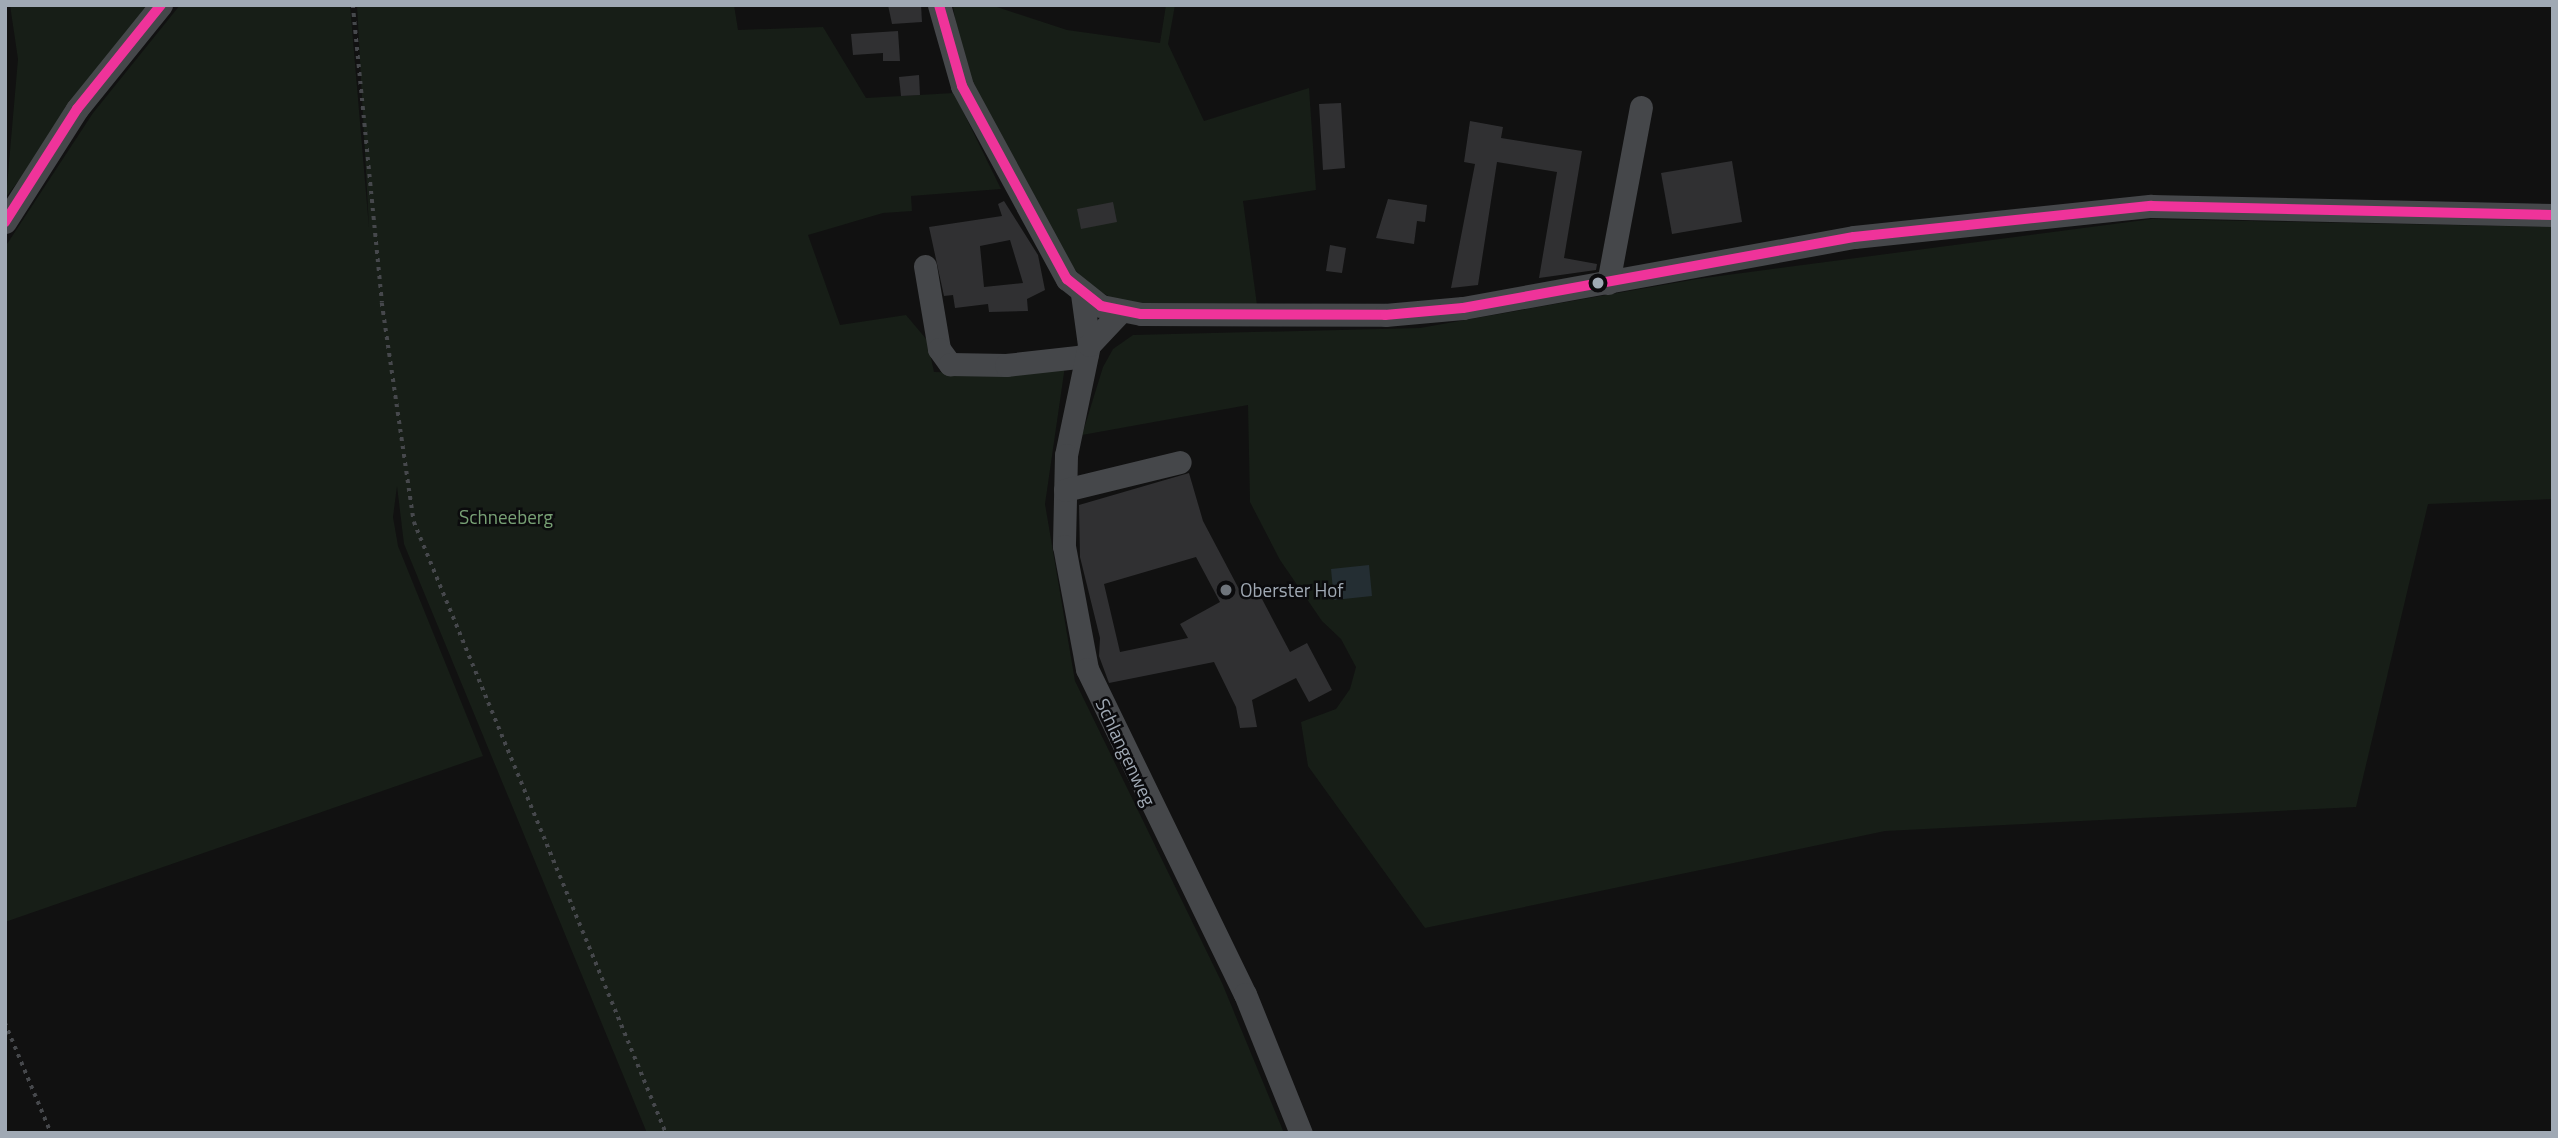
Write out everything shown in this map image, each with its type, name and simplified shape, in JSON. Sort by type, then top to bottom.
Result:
[{"type":"street","points":[[5,222],[77,109],[161,5]]},
{"type":"street","points":[[939,5],[962,86],[1022,201],[1067,279],[1082,294],[1121,311],[1385,315],[1463,307],[1608,283],[1777,249],[2151,206],[2553,215]]},
{"type":"street","points":[[1608,283],[1641,107]]},
{"type":"street","points":[[925,266],[939,349],[950,364],[1006,365],[1087,351],[1121,311]]},
{"type":"street","points":[[1082,294],[1087,351]]},
{"type":"street","name":"Schlangenweg","points":[[1087,351],[1066,455],[1064,546],[1087,669],[1245,994],[1301,1133]]},
{"type":"street","points":[[1065,490],[1180,462]]},
{"type":"path","points":[[353,5],[382,303],[414,522],[666,1133]]},
{"type":"path","points":[[5,1023],[51,1133]]},
{"type":"green space","points":[[10,5],[155,5],[6,197],[18,59]]},
{"type":"green space","name":"Schneeberg","points":[[180,5],[350,5],[369,228],[357,5],[734,5],[738,30],[823,27],[866,98],[954,93],[1001,189],[911,196],[912,211],[883,213],[808,235],[840,325],[906,315],[927,340],[934,372],[988,373],[1065,366],[1045,504],[1075,681],[1222,983],[1284,1133],[647,1133],[404,544],[397,486],[393,517],[398,546],[483,756],[5,922],[5,247],[93,113]]},
{"type":"green space","points":[[953,5],[991,5],[1067,30],[1160,43],[1166,5],[1175,5],[1168,44],[1204,121],[1309,88],[1316,190],[1243,201],[1257,305],[1139,304],[1112,298],[1090,286],[1063,256],[982,103],[960,54]]},
{"type":"green space","points":[[2152,219],[2553,227],[2553,499],[2428,504],[2356,807],[1885,831],[1425,928],[1308,766],[1301,722],[1336,709],[1350,689],[1356,667],[1341,639],[1322,621],[1280,560],[1250,502],[1248,405],[1082,435],[1103,367],[1113,349],[1133,335],[1420,328],[1697,279]]},
{"type":"shaded area","points":[[1369,565],[1372,596],[1334,600],[1331,569]]},
{"type":"building","points":[[888,5],[921,5],[922,22],[892,24]]},
{"type":"building","points":[[898,31],[900,61],[883,61],[883,53],[853,55],[851,34]]},
{"type":"building","points":[[919,75],[920,95],[901,96],[899,77]]},
{"type":"building","points":[[1341,103],[1345,168],[1323,170],[1319,104]]},
{"type":"building","points":[[1470,121],[1503,127],[1501,138],[1582,151],[1564,258],[1597,264],[1596,270],[1539,278],[1557,172],[1497,162],[1478,285],[1451,288],[1475,164],[1464,162]]},
{"type":"building","points":[[1732,161],[1742,222],[1672,234],[1661,173]]},
{"type":"building","points":[[1388,199],[1427,205],[1425,222],[1417,221],[1414,244],[1376,238]]},
{"type":"building","points":[[1004,201],[1038,255],[1045,290],[1027,299],[1028,311],[989,312],[988,304],[955,308],[953,295],[944,296],[929,227],[1002,216],[998,204]],"holes":[[[1010,240],[1023,283],[984,287],[980,246]]]},
{"type":"building","points":[[1113,202],[1117,222],[1081,229],[1077,209]]},
{"type":"building","points":[[1330,245],[1346,248],[1342,273],[1326,271]]},
{"type":"building","name":"Oberster Hof","points":[[1189,473],[1203,521],[1240,591],[1262,599],[1290,652],[1307,643],[1332,690],[1309,702],[1296,678],[1252,700],[1257,727],[1240,728],[1236,707],[1214,662],[1109,683],[1099,656],[1100,638],[1080,557],[1079,505]],"holes":[[[1196,557],[1220,602],[1180,624],[1188,638],[1120,652],[1104,584]]]},
{"type":"transit line","points":[[5,222],[77,109],[161,5]]},
{"type":"transit line","points":[[939,5],[962,86],[1067,279],[1101,306],[1141,314],[1385,315],[1463,308],[1854,237],[2151,206],[2553,215]]},
{"type":"place","name":"Oberster Hof","points":[[1226,590]]}]
